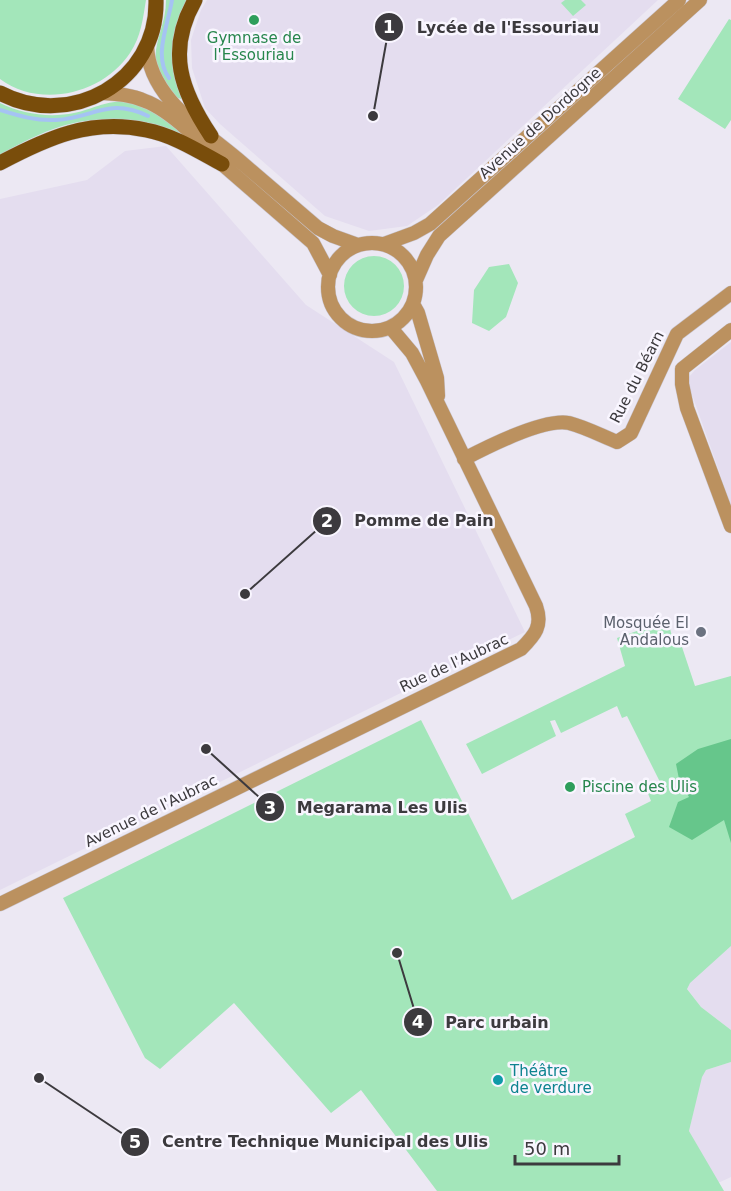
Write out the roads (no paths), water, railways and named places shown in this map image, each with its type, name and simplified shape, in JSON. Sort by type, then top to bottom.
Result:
[{"type":"main road","points":[[0,93],[15,101],[45,107],[75,104],[103,93],[121,80],[136,64],[147,45],[156,14],[156,0]]},
{"type":"main road","points":[[195,0],[182,34],[181,78],[192,106],[211,136]]},
{"type":"main road","points":[[0,163],[37,143],[63,133],[90,128],[118,127],[146,130],[172,138],[222,165]]},
{"type":"street","name":"Avenue de Dordogne","points":[[384,244],[414,233],[430,224],[679,0]]},
{"type":"street","name":"Avenue de Dordogne","points":[[416,280],[427,255],[439,236],[700,0]]},
{"type":"street","points":[[147,45],[147,62],[165,92],[192,123],[211,136],[318,228],[358,245]]},
{"type":"street","points":[[103,93],[132,96],[163,110],[209,150],[222,165],[313,243],[330,275]]},
{"type":"street","points":[[384,244],[396,249],[412,268],[416,280],[413,304],[400,322],[391,328],[377,331],[361,330],[340,318],[333,308],[329,297],[330,275],[336,262],[358,245],[384,244]]},
{"type":"street","name":"Rue du Béarn","points":[[464,459],[489,445],[548,424],[568,423],[617,442],[631,433],[677,334],[731,293]]},
{"type":"street","name":"Rue de l'Aubrac","points":[[413,304],[418,313],[436,378],[439,404]]},
{"type":"street","name":"Rue de l'Aubrac","points":[[316,748],[521,649],[535,635],[539,615],[439,404],[412,353],[391,328]]},
{"type":"street","points":[[731,330],[682,369],[682,384],[689,416],[731,526]]},
{"type":"street","name":"Avenue de l'Aubrac","points":[[0,904],[316,748]]},
{"type":"waterway","points":[[169,78],[164,70],[162,51],[172,0]]},
{"type":"waterway","points":[[0,110],[28,118],[49,120],[69,118],[111,108],[122,108],[148,116]]},
{"type":"place","name":"Gymnase de l'Essouriau","points":[[254,20]]},
{"type":"place","name":"Lycée de l'Essouriau","points":[[373,116]]},
{"type":"place","name":"Pomme de Pain","points":[[245,594]]},
{"type":"place","name":"Mosquée El Andalous","points":[[701,632]]},
{"type":"place","name":"Megarama Les Ulis","points":[[206,749]]},
{"type":"place","name":"Piscine des Ulis","points":[[570,787]]},
{"type":"place","name":"Parc urbain","points":[[397,953]]},
{"type":"place","name":"Centre Technique Municipal des Ulis","points":[[39,1078]]},
{"type":"place","name":"Théâtre de verdure","points":[[498,1080]]}]
